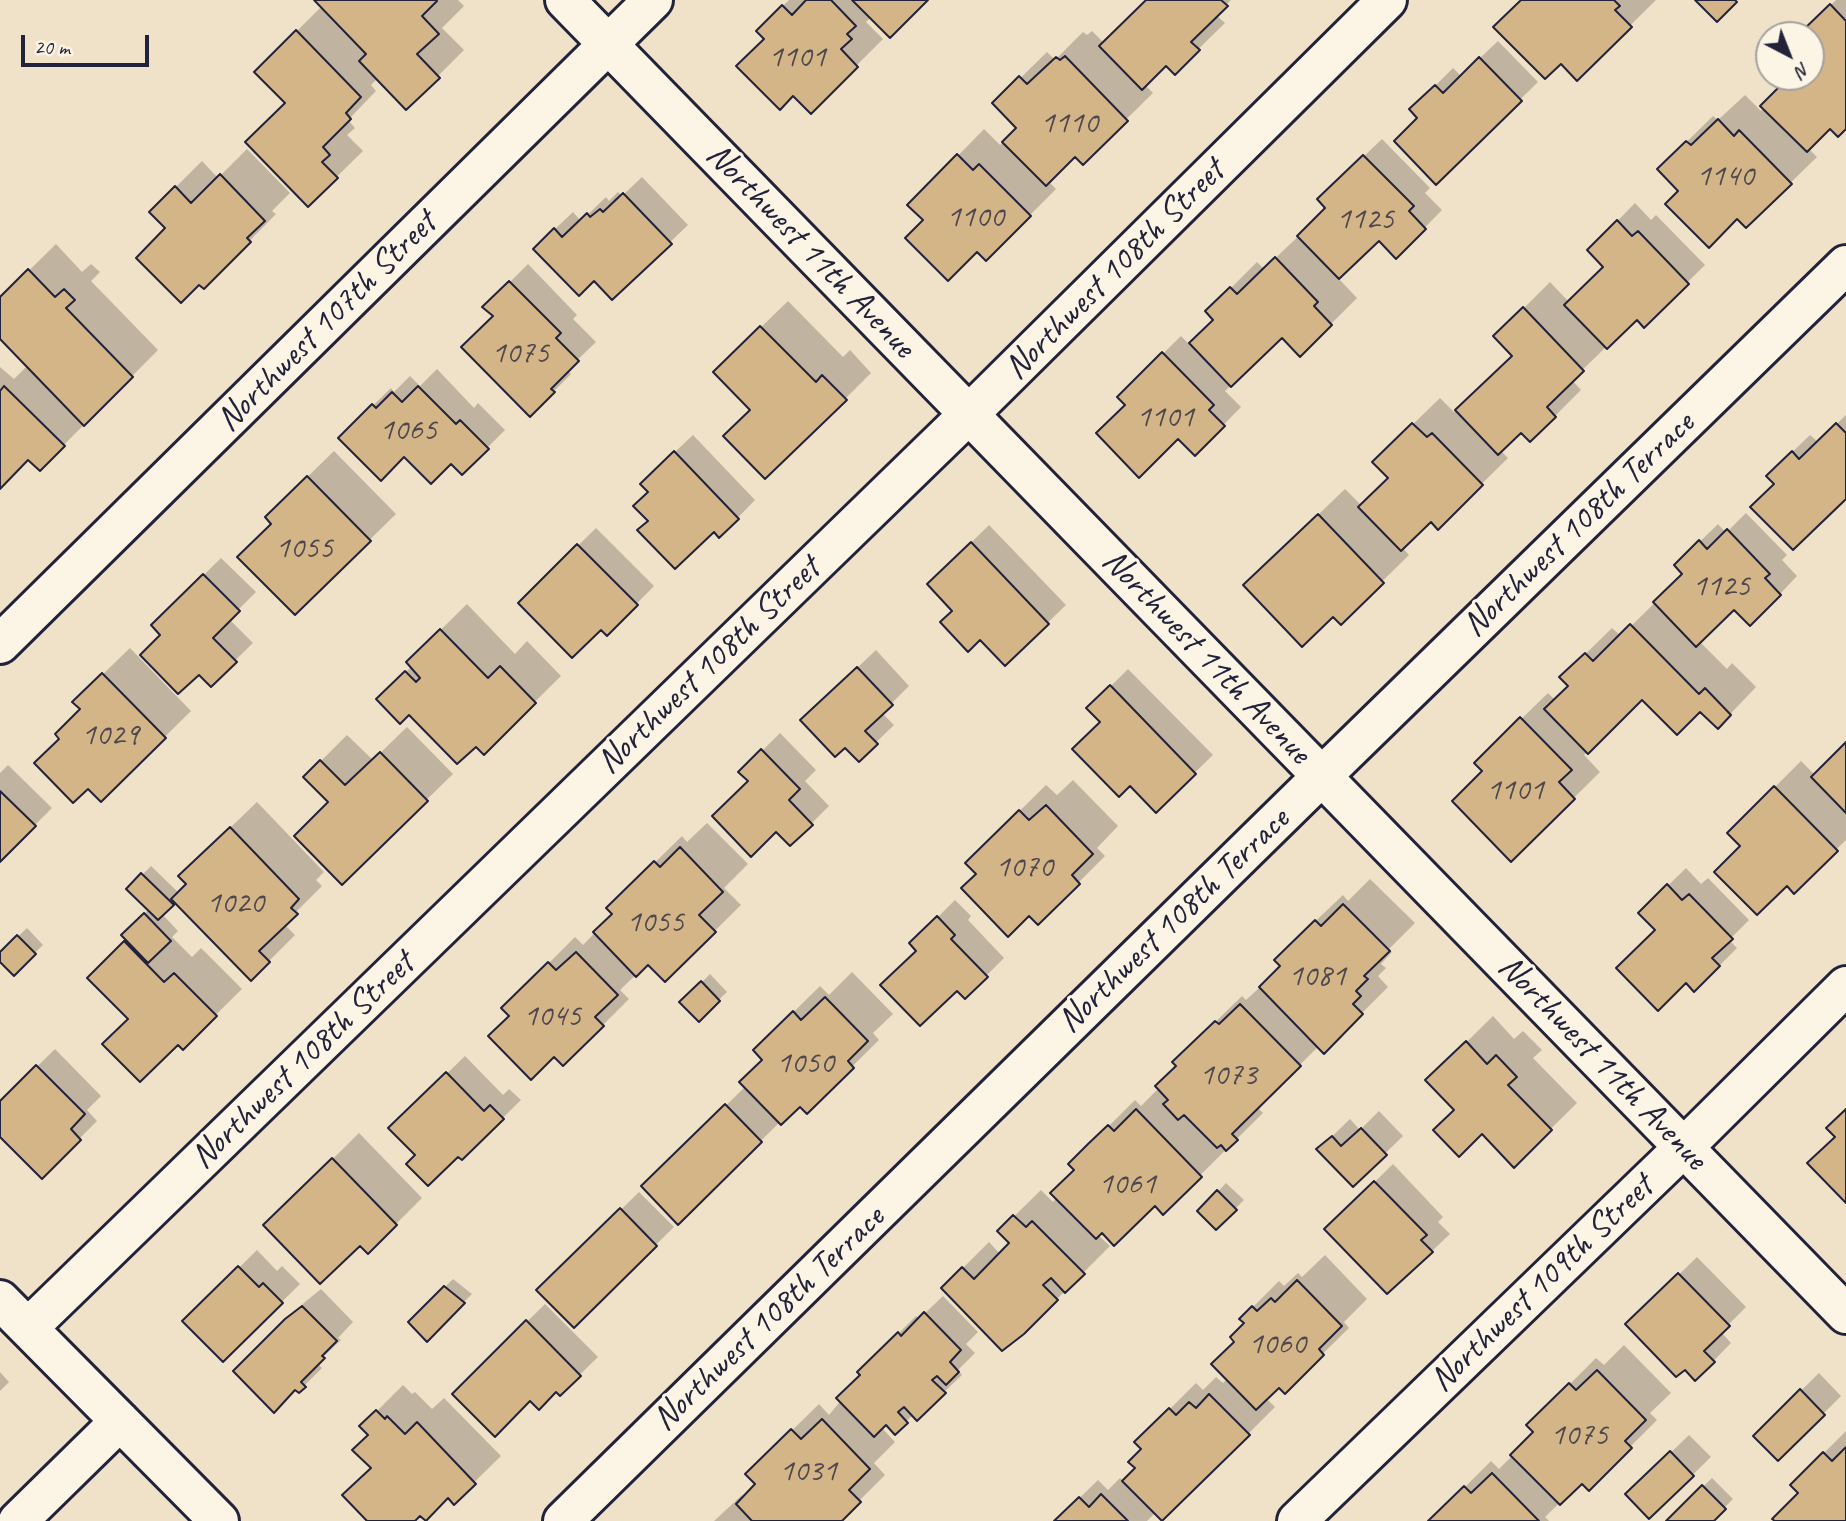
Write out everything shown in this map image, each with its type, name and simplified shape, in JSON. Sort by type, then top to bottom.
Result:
[{"type":"street","name":"Northwest 11th Avenue","points":[[565,0],[1846,1314]]},
{"type":"street","name":"Northwest 107th Street","points":[[0,644],[653,0]]},
{"type":"street","name":"Northwest 108th Street","points":[[28,1328],[970,413],[1387,0]]},
{"type":"street","name":"Northwest 108th Terrace","points":[[563,1521],[1846,265]]},
{"type":"street","name":"Northwest 109th Street","points":[[1297,1521],[1684,1147],[1846,986]]},
{"type":"street","points":[[0,1300],[219,1521]]},
{"type":"street","points":[[18,1521],[120,1421]]},
{"type":"building","points":[[314,0],[436,0],[422,16],[439,34],[417,54],[440,78],[406,110],[359,61],[366,54]]},
{"type":"building","points":[[806,0],[831,0],[856,26],[847,34],[852,39],[841,49],[858,67],[811,114],[793,96],[780,110],[736,66],[764,39],[756,31],[782,5],[792,15]]},
{"type":"building","points":[[852,0],[928,0],[890,38]]},
{"type":"building","points":[[1146,0],[1221,0],[1228,6],[1191,42],[1200,50],[1175,75],[1166,66],[1142,90],[1099,46]]},
{"type":"building","points":[[1521,0],[1614,0],[1620,6],[1615,10],[1632,27],[1577,81],[1561,64],[1545,79],[1493,27]]},
{"type":"building","points":[[1695,0],[1735,0],[1737,2],[1717,22]]},
{"type":"building","points":[[1830,4],[1846,21],[1846,129],[1838,137],[1830,129],[1807,152],[1760,106],[1775,91],[1825,91],[1825,21],[1812,21]]},
{"type":"building","points":[[296,30],[361,97],[346,113],[351,119],[323,147],[330,155],[322,162],[338,178],[308,207],[245,142],[285,103],[254,72]]},
{"type":"building","points":[[1065,56],[1128,121],[1083,165],[1075,157],[1046,186],[1002,142],[1016,128],[992,103],[1019,76],[1027,84],[1056,57],[1060,60]]},
{"type":"building","points":[[1479,57],[1522,101],[1436,185],[1394,141],[1417,118],[1409,109],[1435,85],[1443,93]]},
{"type":"building","points":[[1718,119],[1734,136],[1739,130],[1792,184],[1746,228],[1737,219],[1709,248],[1665,204],[1678,191],[1657,169],[1686,141],[1691,145]]},
{"type":"building","points":[[957,154],[973,170],[979,164],[1031,216],[986,261],[977,252],[948,281],[905,238],[923,220],[907,205]]},
{"type":"building","points":[[1363,155],[1414,206],[1409,211],[1426,229],[1396,259],[1379,241],[1339,279],[1297,236],[1325,208],[1317,199]]},
{"type":"building","points":[[220,174],[265,221],[247,238],[251,242],[204,289],[199,285],[181,303],[136,258],[165,228],[149,212],[175,186],[191,203]]},
{"type":"building","points":[[623,193],[672,244],[612,300],[594,281],[579,296],[533,249],[554,228],[562,237],[587,213],[590,217],[600,209],[603,212]]},
{"type":"building","points":[[1617,220],[1632,236],[1638,231],[1689,284],[1644,328],[1637,320],[1607,349],[1564,305],[1603,267],[1587,250]]},
{"type":"building","points":[[1275,257],[1318,302],[1314,306],[1332,325],[1300,357],[1282,338],[1231,387],[1189,343],[1213,320],[1205,311],[1230,287],[1237,294]]},
{"type":"building","points":[[28,269],[55,297],[64,289],[75,300],[66,308],[133,377],[84,426],[0,339],[0,297]]},
{"type":"building","points":[[509,281],[561,333],[556,338],[579,361],[551,389],[555,392],[530,417],[461,347],[493,316],[482,307]]},
{"type":"building","points":[[1523,307],[1584,371],[1547,407],[1556,417],[1530,442],[1521,433],[1498,455],[1455,410],[1512,356],[1493,336]]},
{"type":"building","points":[[760,326],[816,382],[822,375],[847,400],[765,479],[723,436],[750,410],[713,372]]},
{"type":"building","points":[[1162,352],[1214,405],[1209,410],[1225,426],[1195,456],[1178,439],[1139,478],[1096,433],[1125,405],[1117,397]]},
{"type":"building","points":[[4,386],[65,446],[40,471],[28,460],[0,489],[0,391]]},
{"type":"building","points":[[418,386],[456,424],[460,420],[489,449],[462,475],[451,464],[431,484],[404,457],[381,481],[338,438],[372,404],[376,408],[392,392],[402,402]]},
{"type":"building","points":[[1412,423],[1427,437],[1432,433],[1483,485],[1438,530],[1431,522],[1401,551],[1358,507],[1388,478],[1372,462]]},
{"type":"building","points":[[1836,423],[1846,433],[1846,499],[1793,550],[1750,507],[1774,484],[1766,476],[1792,451],[1799,459]]},
{"type":"building","points":[[674,451],[739,519],[719,538],[714,532],[675,569],[637,530],[648,521],[633,506],[648,492],[640,484]]},
{"type":"building","points":[[307,476],[371,541],[295,615],[237,557],[271,524],[265,517]]},
{"type":"building","points":[[1318,514],[1384,583],[1341,625],[1333,617],[1302,647],[1243,585]]},
{"type":"building","points":[[1727,529],[1770,574],[1765,578],[1781,595],[1750,626],[1734,610],[1696,647],[1653,602],[1682,574],[1674,565],[1699,540],[1707,549]]},
{"type":"building","points":[[971,542],[1049,624],[1005,666],[980,640],[968,652],[940,622],[952,611],[927,584]]},
{"type":"building","points":[[577,544],[638,605],[607,636],[601,630],[572,658],[518,603]]},
{"type":"building","points":[[203,574],[240,611],[213,638],[237,662],[211,687],[199,675],[178,694],[140,655],[160,635],[151,625]]},
{"type":"building","points":[[1630,624],[1699,694],[1705,688],[1731,715],[1718,729],[1700,712],[1677,735],[1642,700],[1588,754],[1544,709],[1568,686],[1559,677],[1585,653],[1593,661]]},
{"type":"building","points":[[440,629],[488,678],[500,666],[536,703],[484,755],[476,747],[457,764],[409,715],[400,724],[376,699],[405,671],[416,682],[420,678],[406,662]]},
{"type":"building","points":[[857,667],[893,705],[865,731],[878,744],[859,762],[845,748],[835,757],[800,720]]},
{"type":"building","points":[[102,673],[166,738],[101,802],[88,789],[73,803],[34,763],[59,739],[55,734],[80,709],[72,702]]},
{"type":"building","points":[[1110,685],[1196,774],[1156,813],[1130,786],[1119,797],[1072,749],[1100,722],[1086,708]]},
{"type":"building","points":[[1520,717],[1572,770],[1559,782],[1575,799],[1511,862],[1452,801],[1482,771],[1474,763]]},
{"type":"building","points":[[1846,742],[1846,813],[1811,777]]},
{"type":"building","points":[[761,749],[800,789],[789,800],[813,825],[790,846],[776,832],[751,857],[712,816],[748,781],[738,772]]},
{"type":"building","points":[[380,752],[428,801],[342,885],[294,836],[328,802],[303,777],[320,760],[345,785]]},
{"type":"building","points":[[1774,786],[1838,851],[1794,894],[1787,886],[1757,915],[1714,872],[1740,846],[1727,833]]},
{"type":"building","points":[[0,791],[36,826],[0,862]]},
{"type":"building","points":[[1046,805],[1093,854],[1072,875],[1080,884],[1038,925],[1029,916],[1008,937],[961,888],[976,874],[965,863],[1019,810],[1029,820]]},
{"type":"building","points":[[230,827],[299,899],[291,908],[298,914],[259,951],[270,962],[251,981],[171,899],[186,884],[178,876]]},
{"type":"building","points":[[680,847],[723,892],[699,915],[716,932],[665,982],[648,965],[636,977],[593,932],[612,914],[606,908],[654,861],[660,867]]},
{"type":"building","points":[[141,873],[174,905],[158,920],[126,889]]},
{"type":"building","points":[[1667,884],[1682,900],[1689,894],[1733,939],[1712,958],[1720,966],[1694,992],[1686,983],[1658,1011],[1616,968],[1655,930],[1638,913]]},
{"type":"building","points":[[1343,904],[1390,951],[1364,976],[1368,979],[1356,991],[1361,996],[1353,1004],[1363,1014],[1324,1054],[1259,987],[1280,966],[1274,960],[1315,920],[1321,926]]},
{"type":"building","points":[[144,913],[171,941],[148,963],[121,935]]},
{"type":"building","points":[[937,916],[955,935],[951,939],[988,977],[965,999],[957,991],[920,1026],[880,985],[916,951],[909,943]]},
{"type":"building","points":[[17,935],[36,954],[14,976],[0,962],[0,952]]},
{"type":"building","points":[[124,941],[164,982],[174,973],[217,1016],[183,1050],[178,1045],[140,1082],[102,1044],[128,1019],[87,978]]},
{"type":"building","points":[[576,952],[618,995],[595,1017],[604,1026],[563,1066],[554,1057],[531,1080],[488,1036],[509,1016],[501,1008],[548,962],[556,970]]},
{"type":"building","points":[[701,981],[720,1001],[699,1022],[679,1002]]},
{"type":"building","points":[[825,997],[868,1041],[848,1061],[854,1068],[807,1114],[800,1107],[781,1125],[739,1082],[762,1060],[753,1050],[793,1011],[801,1020]]},
{"type":"building","points":[[1240,1004],[1301,1066],[1232,1134],[1238,1140],[1226,1151],[1221,1145],[1217,1148],[1184,1115],[1178,1120],[1163,1104],[1168,1100],[1155,1086],[1176,1066],[1172,1062],[1215,1021],[1219,1024]]},
{"type":"building","points":[[1466,1041],[1487,1064],[1496,1055],[1517,1077],[1508,1085],[1552,1130],[1514,1168],[1482,1134],[1459,1157],[1433,1130],[1454,1110],[1425,1080]]},
{"type":"building","points":[[36,1065],[85,1114],[71,1129],[81,1140],[42,1179],[0,1137],[0,1101]]},
{"type":"building","points":[[446,1072],[484,1111],[490,1105],[504,1119],[462,1160],[458,1157],[428,1186],[406,1164],[415,1155],[388,1128]]},
{"type":"building","points":[[725,1104],[762,1142],[678,1225],[641,1186]]},
{"type":"building","points":[[1136,1109],[1202,1177],[1163,1215],[1155,1206],[1114,1246],[1102,1233],[1096,1239],[1050,1193],[1074,1170],[1068,1164],[1088,1144],[1108,1125],[1114,1131]]},
{"type":"building","points":[[1846,1109],[1846,1203],[1807,1163],[1835,1137],[1826,1128]]},
{"type":"building","points":[[1361,1128],[1387,1155],[1353,1187],[1316,1149],[1332,1136],[1341,1146]]},
{"type":"building","points":[[332,1158],[397,1225],[368,1254],[360,1246],[320,1284],[263,1225]]},
{"type":"building","points":[[1374,1181],[1427,1235],[1421,1240],[1433,1252],[1387,1294],[1324,1229]]},
{"type":"building","points":[[1217,1190],[1237,1210],[1216,1230],[1197,1211]]},
{"type":"building","points":[[620,1208],[657,1246],[574,1328],[536,1290]]},
{"type":"building","points":[[1013,1215],[1026,1227],[1032,1221],[1085,1274],[1065,1293],[1051,1278],[1043,1285],[1058,1300],[1024,1334],[1002,1351],[941,1288],[962,1267],[974,1279],[1009,1243],[997,1231]]},
{"type":"building","points":[[238,1266],[259,1287],[263,1283],[283,1303],[223,1362],[182,1321]]},
{"type":"building","points":[[1678,1273],[1730,1326],[1704,1351],[1715,1362],[1695,1381],[1685,1370],[1676,1377],[1625,1324]]},
{"type":"building","points":[[1297,1280],[1342,1326],[1319,1349],[1324,1355],[1285,1394],[1279,1388],[1256,1410],[1211,1364],[1234,1342],[1230,1337],[1244,1323],[1239,1319],[1252,1306],[1257,1311],[1271,1298],[1275,1302]]},
{"type":"building","points":[[444,1286],[465,1303],[427,1342],[408,1322]]},
{"type":"building","points":[[302,1306],[337,1341],[322,1356],[325,1358],[301,1382],[306,1387],[299,1393],[295,1390],[274,1413],[233,1371],[285,1319]]},
{"type":"building","points":[[924,1312],[961,1350],[950,1362],[959,1372],[946,1385],[937,1376],[932,1380],[946,1393],[917,1421],[904,1407],[898,1412],[908,1423],[895,1435],[886,1425],[874,1437],[836,1398],[860,1375],[857,1372],[898,1332],[901,1336]]},
{"type":"building","points":[[526,1320],[581,1376],[560,1396],[556,1392],[539,1410],[530,1401],[495,1437],[452,1394]]},
{"type":"building","points":[[1597,1370],[1646,1420],[1625,1441],[1632,1448],[1589,1491],[1582,1484],[1560,1505],[1510,1455],[1533,1432],[1526,1425],[1569,1383],[1576,1390]]},
{"type":"building","points":[[1800,1389],[1825,1415],[1778,1461],[1753,1436]]},
{"type":"building","points":[[1209,1394],[1250,1435],[1162,1521],[1122,1481],[1135,1468],[1128,1462],[1141,1449],[1134,1442],[1169,1408],[1176,1415],[1189,1402],[1196,1408]]},
{"type":"building","points":[[376,1410],[385,1419],[387,1416],[405,1434],[417,1422],[476,1484],[454,1505],[448,1498],[426,1521],[420,1516],[415,1521],[367,1521],[342,1495],[371,1468],[352,1450],[368,1435],[359,1426]]},
{"type":"building","points":[[822,1419],[870,1469],[849,1490],[861,1502],[842,1521],[752,1521],[736,1504],[755,1484],[745,1474],[791,1429],[801,1439]]},
{"type":"building","points":[[1846,1447],[1846,1521],[1772,1519],[1798,1493],[1790,1485],[1823,1452],[1832,1461]]},
{"type":"building","points":[[1670,1451],[1694,1476],[1649,1519],[1625,1494]]},
{"type":"building","points":[[1492,1473],[1539,1521],[1428,1521],[1464,1486],[1471,1493]]},
{"type":"building","points":[[1702,1485],[1726,1509],[1714,1521],[1666,1521]]},
{"type":"building","points":[[1101,1494],[1128,1521],[1054,1521],[1079,1497],[1089,1507]]}]
